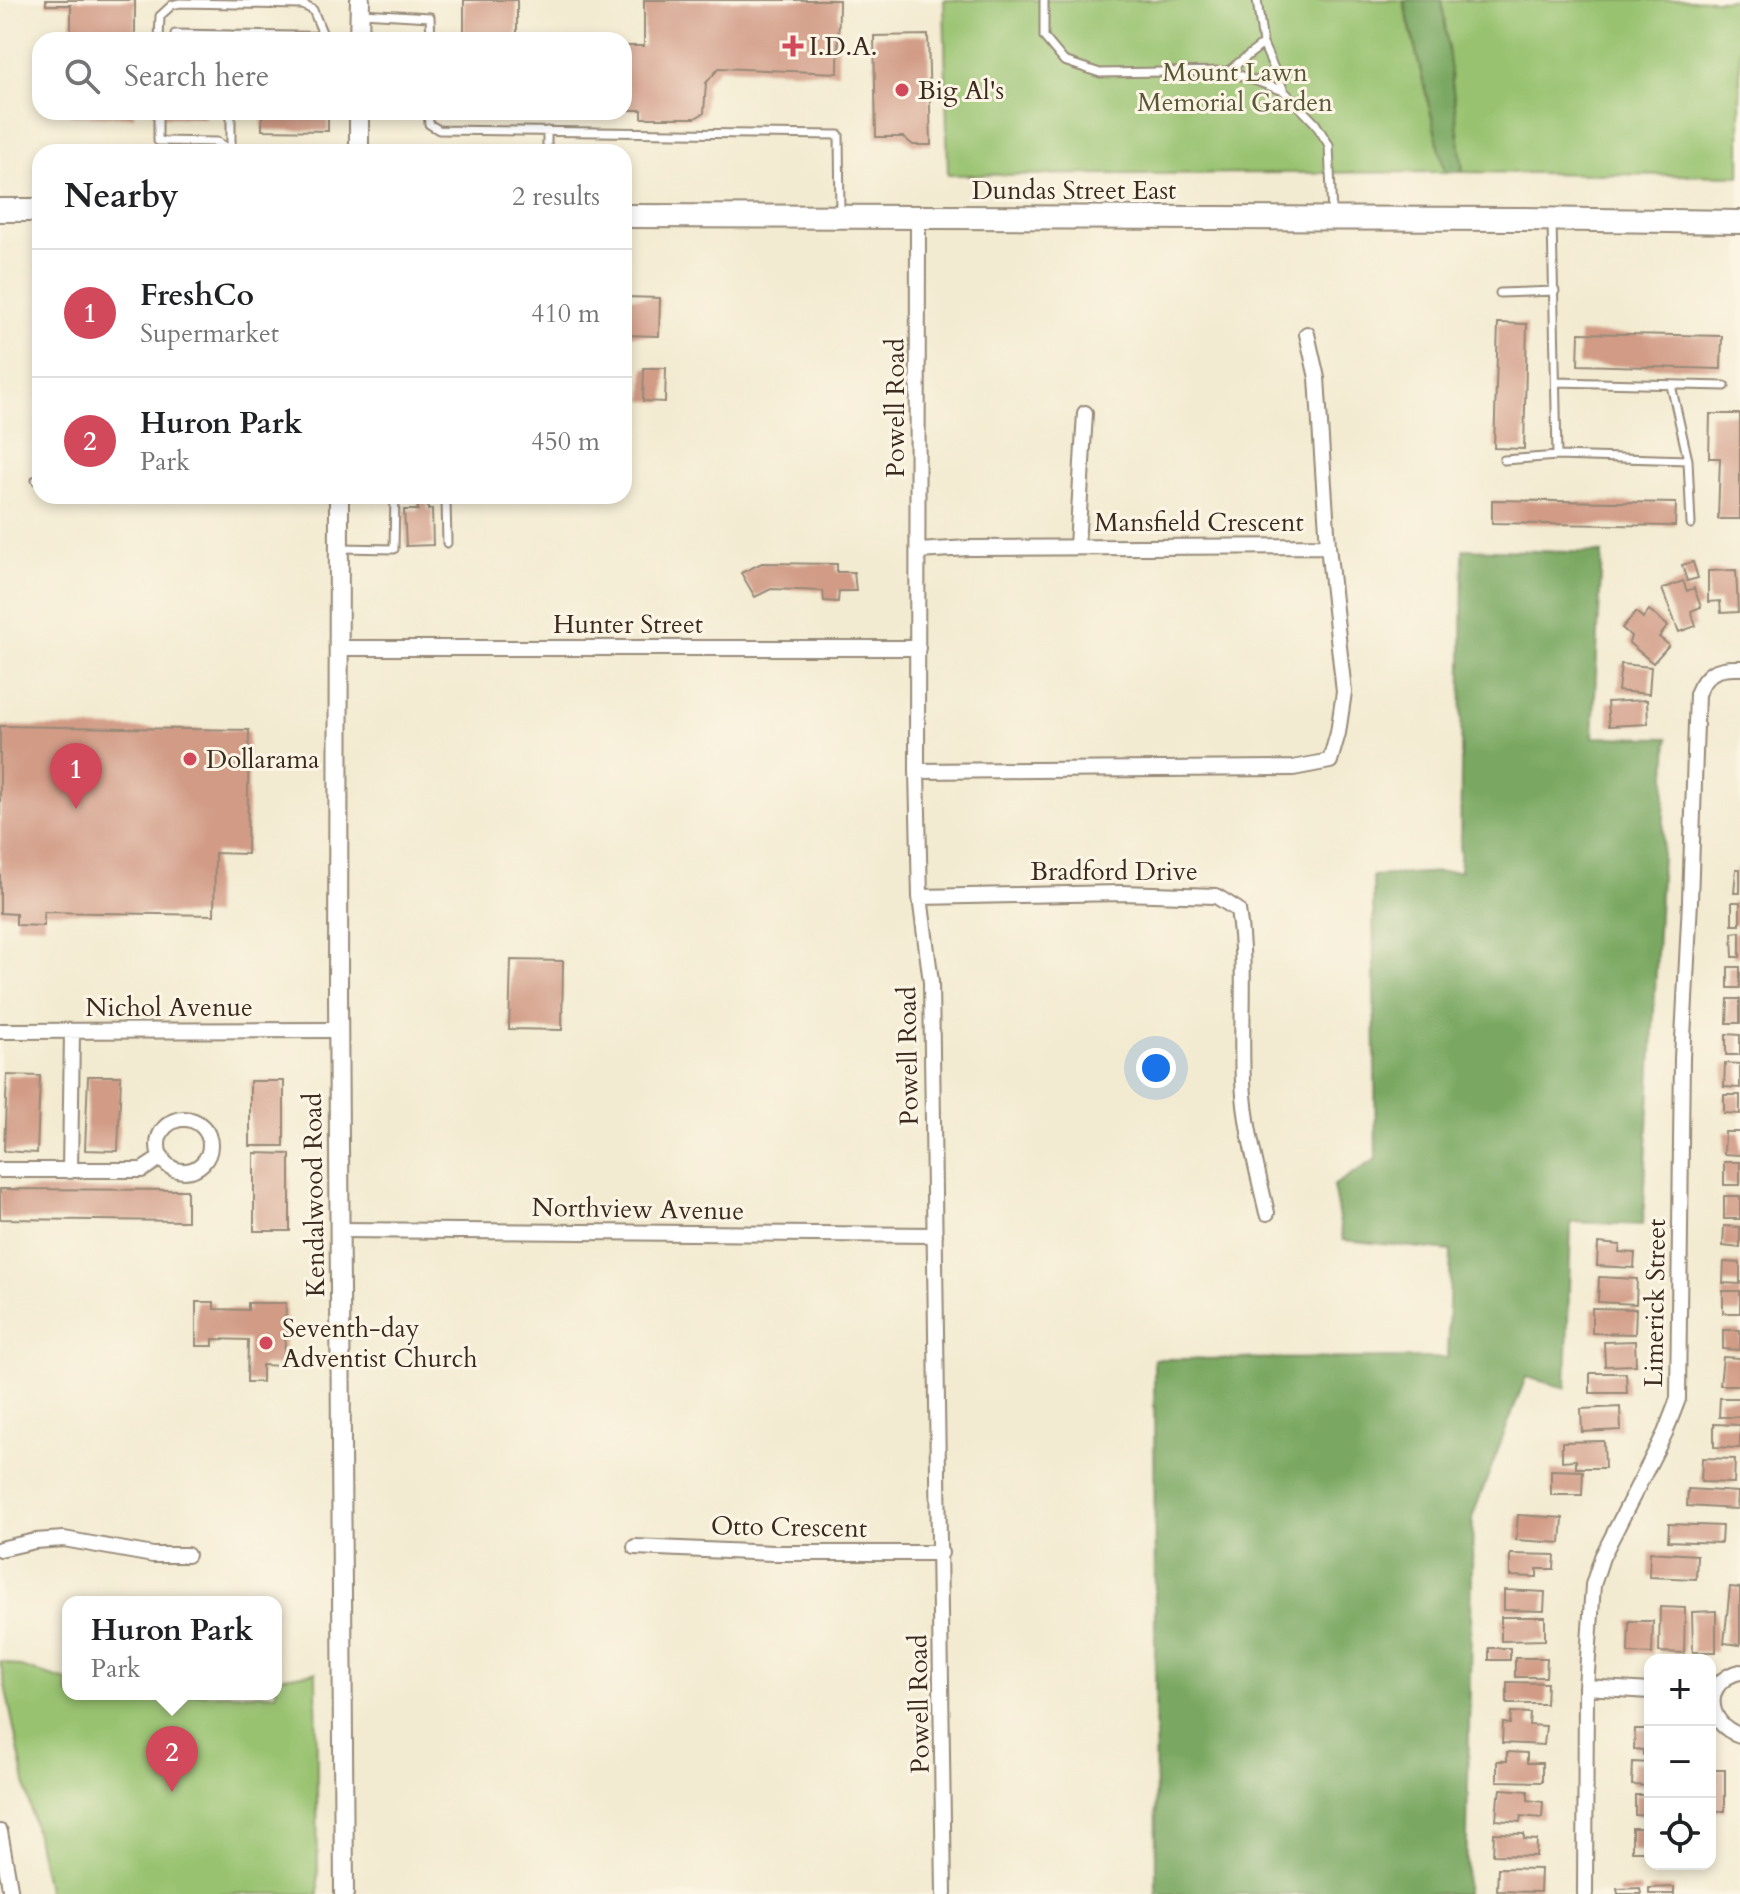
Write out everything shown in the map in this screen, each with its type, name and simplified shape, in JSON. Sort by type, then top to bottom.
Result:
[{"type":"main road","points":[[0,210],[32,210]]},
{"type":"main road","name":"Dundas Street East","points":[[632,216],[1740,222]]},
{"type":"street","points":[[360,6],[360,32]]},
{"type":"street","points":[[359,120],[359,144]]},
{"type":"street","name":"Powell Road","points":[[918,218],[917,771],[920,897],[931,982],[944,1894]]},
{"type":"street","points":[[1307,334],[1317,378],[1328,546]]},
{"type":"street","points":[[1077,546],[1085,413]]},
{"type":"street","name":"Kendalwood Road","points":[[339,504],[338,1030],[344,1894]]},
{"type":"street","name":"Mansfield Crescent","points":[[917,771],[1293,768],[1330,761],[1344,692],[1328,546],[1077,546],[918,551]]},
{"type":"street","name":"Hunter Street","points":[[339,648],[918,648]]},
{"type":"street","name":"Limerick Street","points":[[1585,1894],[1586,1687],[1593,1585],[1602,1557],[1665,1433],[1678,1399],[1682,1058],[1697,694],[1712,671],[1740,668]]},
{"type":"street","name":"Bradford Drive","points":[[920,897],[1121,893],[1216,896],[1238,910],[1243,940],[1245,1118],[1267,1213]]},
{"type":"street","name":"Nichol Avenue","points":[[0,1031],[338,1030]]},
{"type":"street","points":[[70,1171],[72,1032]]},
{"type":"street","points":[[0,1170],[142,1170],[162,1157]]},
{"type":"street","name":"Northview Avenue","points":[[341,1230],[935,1235]]},
{"type":"street","points":[[0,1549],[35,1541],[64,1539],[153,1555],[187,1555]]},
{"type":"street","name":"Otto Crescent","points":[[635,1547],[773,1553],[941,1553]]},
{"type":"street","points":[[1716,1689],[1723,1680],[1740,1672]]},
{"type":"street","points":[[1586,1687],[1644,1691]]},
{"type":"street","points":[[1716,1716],[1730,1732],[1740,1735]]},
{"type":"street","points":[[0,1832],[11,1894]]},
{"type":"lane","points":[[1044,0],[1044,37],[1064,61],[1100,73],[1228,71],[1284,91]]},
{"type":"lane","points":[[1257,0],[1263,44],[1284,91],[1315,123],[1329,145],[1332,219]]},
{"type":"lane","points":[[159,32],[160,16],[172,5],[180,3],[303,5],[313,10],[322,32]]},
{"type":"lane","points":[[360,6],[430,17],[431,32]]},
{"type":"lane","points":[[1228,71],[1263,44]]},
{"type":"lane","points":[[158,120],[158,141],[221,144]]},
{"type":"lane","points":[[231,120],[233,144]]},
{"type":"lane","points":[[429,120],[429,124],[439,130],[839,135],[841,217]]},
{"type":"lane","points":[[547,131],[547,144]]},
{"type":"lane","points":[[1552,219],[1557,456]]},
{"type":"lane","points":[[1500,293],[1555,291]]},
{"type":"lane","points":[[1556,382],[1725,386]]},
{"type":"lane","points":[[1671,385],[1688,460],[1691,524]]},
{"type":"lane","points":[[1504,460],[1557,456],[1688,460]]},
{"type":"lane","points":[[338,548],[394,549],[395,504]]},
{"type":"lane","points":[[446,504],[447,543]]},
{"type":"green space","name":"Mount Lawn Memorial Garden","points":[[944,0],[1403,0],[1445,172],[948,175]]},
{"type":"green space","points":[[1404,0],[1442,0],[1463,172],[1445,172]]},
{"type":"green space","points":[[1442,0],[1740,0],[1740,176],[1463,172]]},
{"type":"green space","points":[[1463,549],[1602,553],[1593,737],[1668,738],[1643,1225],[1571,1222],[1566,1388],[1526,1377],[1473,1515],[1466,1894],[1156,1894],[1154,1359],[1447,1358],[1451,1251],[1343,1240],[1333,1186],[1376,1159],[1373,876],[1460,871]]},
{"type":"green space","points":[[0,1661],[62,1679],[62,1700],[282,1700],[282,1677],[316,1672],[318,1894],[48,1894]]},
{"type":"building","points":[[46,0],[135,0],[135,32],[71,32],[71,5],[46,5]]},
{"type":"building","points":[[464,0],[517,0],[517,32],[464,32]]},
{"type":"building","points":[[644,0],[839,0],[838,73],[719,68],[706,83],[704,113],[695,118],[642,118],[642,110],[632,110],[632,46],[644,46]]},
{"type":"building","name":"Big Al's","points":[[928,35],[931,145],[913,145],[903,137],[876,137],[874,36]]},
{"type":"building","points":[[262,120],[328,120],[328,131],[262,130]]},
{"type":"building","points":[[632,297],[660,298],[659,336],[632,335]]},
{"type":"building","points":[[1498,323],[1527,324],[1524,449],[1494,448]]},
{"type":"building","points":[[1579,333],[1722,336],[1721,369],[1578,365]]},
{"type":"building","points":[[644,368],[666,368],[665,402],[643,401]]},
{"type":"building","points":[[1710,414],[1740,414],[1740,519],[1718,519],[1720,458],[1709,458]]},
{"type":"building","points":[[1492,500],[1676,503],[1675,526],[1492,523]]},
{"type":"building","points":[[418,504],[428,504],[428,510],[432,509],[433,545],[406,546],[404,510],[418,510]]},
{"type":"building","points":[[1693,562],[1698,578],[1687,581],[1682,565]]},
{"type":"building","points":[[762,563],[837,564],[837,572],[854,572],[856,591],[839,591],[838,602],[824,601],[823,591],[771,589],[755,597],[741,573]]},
{"type":"building","points":[[1736,570],[1738,612],[1721,613],[1720,601],[1708,602],[1708,571]]},
{"type":"building","points":[[1683,581],[1687,591],[1694,588],[1701,607],[1691,611],[1696,626],[1679,632],[1662,589]]},
{"type":"building","points":[[1649,610],[1668,626],[1659,637],[1669,645],[1653,663],[1629,643],[1631,636],[1622,628],[1636,612],[1643,618]]},
{"type":"building","points":[[1621,664],[1651,667],[1649,694],[1618,691]]},
{"type":"building","points":[[1647,700],[1648,724],[1609,726],[1607,702]]},
{"type":"building","points":[[0,726],[249,730],[247,854],[215,853],[214,915],[44,912],[44,926],[16,925],[16,914],[0,913]]},
{"type":"building","points":[[1736,869],[1740,869],[1740,893],[1734,893]]},
{"type":"building","points":[[1732,902],[1740,902],[1740,925],[1732,925]]},
{"type":"building","points":[[1740,932],[1740,957],[1733,957],[1732,933]]},
{"type":"building","points":[[511,960],[563,961],[562,1030],[509,1029]]},
{"type":"building","points":[[1728,967],[1740,967],[1740,988],[1728,988]]},
{"type":"building","points":[[1728,999],[1740,999],[1740,1023],[1727,1023]]},
{"type":"building","points":[[1726,1034],[1740,1035],[1740,1055],[1726,1055]]},
{"type":"building","points":[[1725,1063],[1740,1064],[1740,1088],[1724,1087]]},
{"type":"building","points":[[7,1075],[40,1076],[37,1153],[4,1151]]},
{"type":"building","points":[[88,1076],[121,1076],[118,1151],[85,1150]]},
{"type":"building","points":[[250,1081],[284,1081],[284,1146],[250,1146]]},
{"type":"building","points":[[1724,1095],[1740,1095],[1740,1114],[1724,1113]]},
{"type":"building","points":[[1725,1132],[1740,1132],[1740,1155],[1724,1154]]},
{"type":"building","points":[[254,1153],[290,1154],[290,1231],[254,1231]]},
{"type":"building","points":[[1724,1162],[1740,1162],[1740,1185],[1724,1185]]},
{"type":"building","points":[[0,1189],[187,1190],[187,1221],[0,1219]]},
{"type":"building","points":[[1724,1196],[1740,1196],[1740,1219],[1724,1219]]},
{"type":"building","points":[[1724,1226],[1740,1227],[1740,1248],[1723,1246]]},
{"type":"building","points":[[1598,1243],[1620,1245],[1619,1252],[1635,1253],[1634,1268],[1597,1266]]},
{"type":"building","points":[[1724,1262],[1740,1263],[1740,1284],[1723,1283]]},
{"type":"building","points":[[1599,1277],[1637,1279],[1636,1304],[1598,1302]]},
{"type":"building","points":[[1723,1291],[1740,1291],[1740,1313],[1723,1313]]},
{"type":"building","name":"Seventh-day Adventist Church","points":[[196,1302],[214,1302],[214,1309],[248,1310],[248,1303],[286,1303],[284,1366],[262,1365],[262,1382],[247,1382],[248,1340],[213,1339],[213,1346],[196,1346]]},
{"type":"building","points":[[1592,1308],[1636,1309],[1635,1334],[1592,1333]]},
{"type":"building","points":[[1723,1330],[1740,1330],[1740,1350],[1723,1349]]},
{"type":"building","points":[[1635,1341],[1636,1365],[1605,1366],[1604,1342]]},
{"type":"building","points":[[1723,1357],[1740,1358],[1739,1385],[1720,1385]]},
{"type":"building","points":[[1590,1373],[1626,1373],[1627,1393],[1590,1393]]},
{"type":"building","points":[[1720,1398],[1740,1398],[1740,1417],[1719,1417]]},
{"type":"building","points":[[1620,1407],[1621,1430],[1582,1432],[1581,1409]]},
{"type":"building","points":[[1714,1424],[1740,1425],[1740,1448],[1714,1447]]},
{"type":"building","points":[[1604,1441],[1605,1468],[1576,1468],[1576,1460],[1562,1461],[1562,1442]]},
{"type":"building","points":[[1702,1458],[1735,1459],[1734,1483],[1701,1482]]},
{"type":"building","points":[[1551,1470],[1583,1471],[1582,1495],[1551,1495]]},
{"type":"building","points":[[1688,1489],[1738,1492],[1737,1509],[1687,1506]]},
{"type":"building","points":[[1518,1515],[1563,1518],[1561,1543],[1516,1540]]},
{"type":"building","points":[[1669,1524],[1722,1526],[1721,1543],[1668,1541]]},
{"type":"building","points":[[1650,1552],[1697,1555],[1696,1579],[1649,1577]]},
{"type":"building","points":[[1510,1554],[1555,1555],[1554,1569],[1537,1569],[1537,1577],[1510,1576]]},
{"type":"building","points":[[1730,1587],[1740,1588],[1740,1645],[1724,1643]]},
{"type":"building","points":[[1504,1590],[1545,1592],[1544,1611],[1504,1610]]},
{"type":"building","points":[[1660,1607],[1685,1608],[1684,1653],[1659,1652]]},
{"type":"building","points":[[1716,1611],[1716,1652],[1693,1652],[1692,1612]]},
{"type":"building","points":[[1501,1617],[1545,1617],[1545,1640],[1501,1641]]},
{"type":"building","points":[[1629,1621],[1653,1621],[1652,1654],[1628,1653]]},
{"type":"building","points":[[1489,1648],[1510,1648],[1510,1660],[1489,1660]]},
{"type":"building","points":[[1515,1658],[1547,1658],[1546,1677],[1515,1677]]},
{"type":"building","points":[[1507,1682],[1547,1683],[1546,1704],[1507,1704]]},
{"type":"building","points":[[1511,1712],[1530,1713],[1529,1725],[1546,1726],[1544,1745],[1502,1743],[1503,1723],[1510,1724]]},
{"type":"building","points":[[1635,1729],[1644,1729],[1644,1755],[1643,1750],[1634,1749]]},
{"type":"building","points":[[1507,1752],[1527,1753],[1527,1763],[1542,1763],[1542,1782],[1497,1781],[1497,1761],[1507,1761]]},
{"type":"building","points":[[1633,1762],[1644,1763],[1644,1786],[1632,1785]]},
{"type":"building","points":[[1716,1770],[1725,1770],[1725,1811],[1716,1811]]},
{"type":"building","points":[[1501,1789],[1528,1791],[1528,1800],[1543,1802],[1542,1818],[1521,1816],[1520,1822],[1496,1820]]},
{"type":"building","points":[[1635,1795],[1644,1795],[1644,1816],[1635,1815]]},
{"type":"building","points":[[1632,1828],[1644,1828],[1644,1851],[1632,1851]]},
{"type":"building","points":[[1494,1833],[1524,1834],[1524,1839],[1537,1840],[1536,1856],[1493,1855]]},
{"type":"building","points":[[1498,1868],[1541,1869],[1540,1892],[1497,1891]]},
{"type":"building","points":[[1674,1887],[1674,1894],[1649,1894],[1649,1888]]},
{"type":"building","points":[[1640,1888],[1641,1894],[1618,1894],[1617,1889]]},
{"type":"waterway","points":[[1739,0],[1740,14]]},
{"type":"place","name":"I.D.A.","points":[[793,46]]},
{"type":"place","name":"Big Al's","points":[[902,90]]},
{"type":"place","name":"Dollarama","points":[[190,759]]},
{"type":"place","name":"FreshCo","points":[[76,809]]},
{"type":"place","name":"Seventh-day Adventist Church","points":[[266,1343]]},
{"type":"place","name":"Huron Park","points":[[172,1792]]}]
